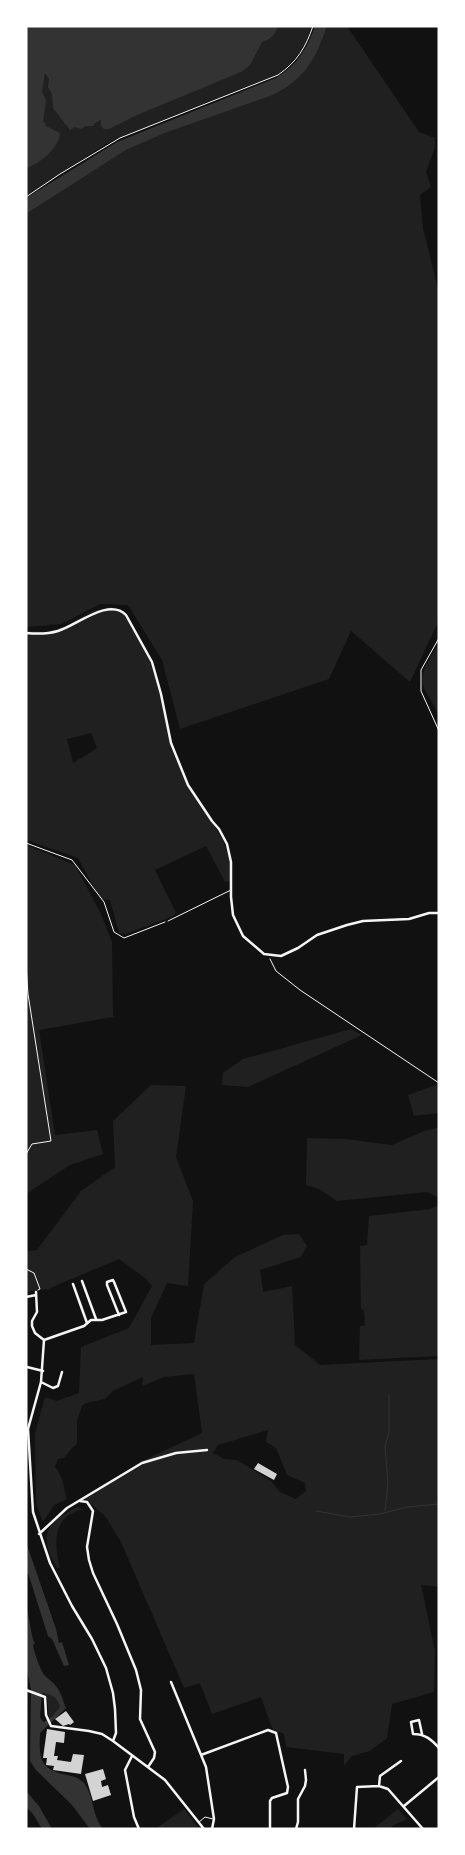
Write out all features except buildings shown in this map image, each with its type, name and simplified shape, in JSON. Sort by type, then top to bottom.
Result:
[{"type":"street","points":[[26,633],[56,632],[98,612],[114,609],[122,611],[126,615],[152,662],[162,694],[171,743],[188,785],[219,829],[227,844],[231,862],[231,890],[234,915],[243,936],[264,954],[282,956],[317,935],[363,921],[409,919],[429,913],[439,913]]},
{"type":"street","points":[[44,1340],[84,1326],[96,1319],[102,1320],[119,1315],[123,1313],[126,1310],[113,1280],[110,1280],[107,1282],[107,1285],[119,1315]]},
{"type":"street","points":[[82,1281],[96,1319]]},
{"type":"street","points":[[73,1284],[87,1323]]},
{"type":"street","points":[[26,1297],[36,1294],[37,1312],[32,1321],[32,1326],[35,1333],[44,1340]]},
{"type":"street","points":[[44,1340],[41,1382],[28,1429],[33,1512],[50,1563],[106,1668],[113,1692],[115,1709],[116,1733],[113,1741]]},
{"type":"street","points":[[27,1367],[42,1371]]},
{"type":"street","points":[[41,1382],[54,1388],[58,1386],[62,1372]]},
{"type":"street","points":[[39,1534],[67,1508],[142,1463],[176,1453],[206,1450]]},
{"type":"street","points":[[80,1501],[87,1502],[93,1511],[87,1547],[93,1573],[136,1670],[141,1690],[140,1719],[155,1752],[154,1758],[148,1767]]},
{"type":"street","points":[[171,1682],[201,1754],[208,1776],[214,1819],[212,1829]]},
{"type":"street","points":[[27,1690],[44,1696],[47,1720],[50,1724],[59,1728],[102,1734],[165,1780],[204,1829]]},
{"type":"street","points":[[422,1734],[419,1720],[410,1722],[413,1734],[422,1734],[432,1740],[439,1748]]},
{"type":"street","points":[[201,1754],[268,1730],[276,1733],[288,1788],[287,1793],[272,1798],[270,1801],[270,1829]]},
{"type":"street","points":[[132,1756],[125,1770],[134,1817],[139,1829]]},
{"type":"street","points":[[379,1786],[380,1776],[400,1761]]},
{"type":"street","points":[[296,1829],[298,1822],[298,1799],[305,1786],[305,1770]]},
{"type":"street","points":[[404,1806],[439,1777]]},
{"type":"street","points":[[354,1829],[357,1787],[379,1786],[388,1789],[423,1829]]},
{"type":"lane","points":[[168,921],[231,890]]},
{"type":"lane","points":[[199,1823],[205,1817],[214,1819]]},
{"type":"path","points":[[26,197],[120,138],[278,75],[299,57],[307,44],[313,26]]},
{"type":"path","points":[[439,638],[421,670],[421,691],[439,731]]},
{"type":"path","points":[[26,842],[72,860],[104,902],[114,932],[124,938],[168,921]]},
{"type":"path","points":[[267,954],[276,971],[300,990],[439,1083]]},
{"type":"path","points":[[26,965],[28,994],[51,1141],[32,1144],[26,1154]]},
{"type":"path","points":[[26,1269],[36,1276],[40,1288],[36,1294]]},
{"type":"shaded area","points":[[26,26],[312,26],[299,53],[278,74],[106,144],[26,196]]},
{"type":"shaded area","points":[[26,26],[278,26],[272,37],[262,42],[250,65],[241,72],[137,115],[109,129],[104,129],[101,126],[101,120],[93,126],[86,126],[81,129],[75,127],[70,130],[53,108],[52,94],[48,87],[49,79],[45,73],[42,92],[46,100],[43,122],[45,122],[46,126],[60,133],[59,138],[57,144],[48,155],[26,168]]},
{"type":"shaded area","points":[[315,26],[327,26],[314,58],[301,75],[284,89],[273,95],[165,133],[126,150],[26,214],[26,198],[117,142],[276,78],[290,68],[300,56]]},
{"type":"shaded area","points":[[327,26],[347,26],[419,132],[435,138],[435,147],[426,172],[431,187],[420,195],[423,228],[439,293],[439,620],[410,682],[351,631],[329,679],[180,729],[162,660],[128,605],[100,604],[62,624],[26,627],[26,214],[126,150],[165,133],[273,95],[284,89],[308,67],[314,58]]},
{"type":"shaded area","points":[[111,607],[124,613],[149,658],[162,697],[171,748],[184,778],[223,840],[230,859],[231,881],[225,882],[206,846],[155,870],[176,913],[171,917],[126,934],[119,933],[110,900],[100,899],[78,858],[26,840],[26,631],[45,632],[64,627],[93,611]],"holes":[[[91,733],[97,748],[73,763],[67,739]]]},
{"type":"shaded area","points":[[439,644],[439,717],[424,688],[423,676],[426,665]]},
{"type":"shaded area","points":[[26,845],[75,865],[101,914],[112,942],[113,1017],[39,1030],[55,1135],[97,1130],[103,1154],[70,1165],[26,1194]]},
{"type":"shaded area","points":[[351,1029],[362,1035],[248,1087],[222,1085],[223,1073],[243,1059]]},
{"type":"shaded area","points":[[439,1084],[439,1113],[414,1116],[408,1095]]},
{"type":"shaded area","points":[[151,1085],[186,1086],[176,1157],[193,1201],[188,1286],[167,1283],[151,1318],[151,1345],[194,1343],[204,1284],[235,1257],[283,1235],[299,1234],[307,1246],[301,1257],[260,1270],[263,1292],[292,1286],[295,1345],[320,1365],[439,1359],[439,1587],[421,1585],[435,1651],[434,1692],[392,1704],[387,1738],[370,1751],[352,1756],[344,1766],[344,1754],[286,1747],[284,1734],[273,1730],[261,1697],[212,1714],[200,1683],[184,1688],[121,1542],[105,1516],[84,1498],[142,1461],[202,1433],[194,1374],[164,1377],[142,1386],[143,1377],[113,1391],[105,1399],[86,1403],[82,1406],[77,1421],[77,1444],[64,1458],[58,1459],[55,1467],[62,1479],[67,1499],[54,1505],[43,1522],[36,1504],[35,1433],[45,1397],[57,1401],[79,1393],[81,1347],[129,1328],[152,1286],[145,1278],[119,1259],[48,1289],[26,1292],[26,1251],[37,1250],[81,1191],[115,1167],[113,1121]],"holes":[[[268,1430],[266,1442],[276,1448],[287,1475],[305,1483],[306,1491],[296,1499],[280,1492],[271,1481],[237,1460],[224,1459],[213,1453],[218,1445]]]},
{"type":"shaded area","points":[[439,1127],[439,1196],[437,1197],[427,1192],[337,1201],[319,1189],[306,1185],[307,1138],[345,1139],[392,1145],[424,1131]]},
{"type":"shaded area","points":[[439,1205],[439,1356],[359,1360],[360,1326],[365,1326],[364,1310],[361,1309],[360,1246],[367,1245],[369,1216],[430,1209]]},
{"type":"shaded area","points":[[77,1507],[84,1509],[74,1512],[66,1518],[58,1531],[57,1549],[60,1568],[57,1568],[48,1547],[48,1532],[58,1519]]},
{"type":"shaded area","points":[[26,1542],[59,1643],[62,1642],[69,1665],[64,1666],[52,1639],[48,1636],[28,1573],[26,1575]]},
{"type":"shaded area","points":[[26,1607],[39,1665],[44,1675],[58,1688],[66,1708],[40,1733],[41,1756],[46,1766],[84,1783],[90,1794],[99,1824],[103,1829],[90,1829],[72,1805],[36,1770],[30,1761],[31,1689],[26,1667]],"holes":[[[42,1693],[56,1698],[60,1707],[50,1718],[43,1722],[40,1717]]]},
{"type":"shaded area","points":[[45,1694],[55,1698],[60,1707],[49,1719],[47,1698]]},
{"type":"shaded area","points":[[26,1791],[39,1806],[52,1829],[42,1829],[33,1814],[26,1807]]},
{"type":"shaded area","points":[[184,1809],[199,1829],[155,1829]]},
{"type":"shaded area","points":[[398,1809],[407,1819],[392,1826],[392,1829],[373,1829]]},
{"type":"waterway","points":[[385,1511],[388,1483],[385,1446],[389,1432],[389,1395]]},
{"type":"waterway","points":[[316,1511],[350,1517],[380,1514],[407,1507],[439,1504]]}]
